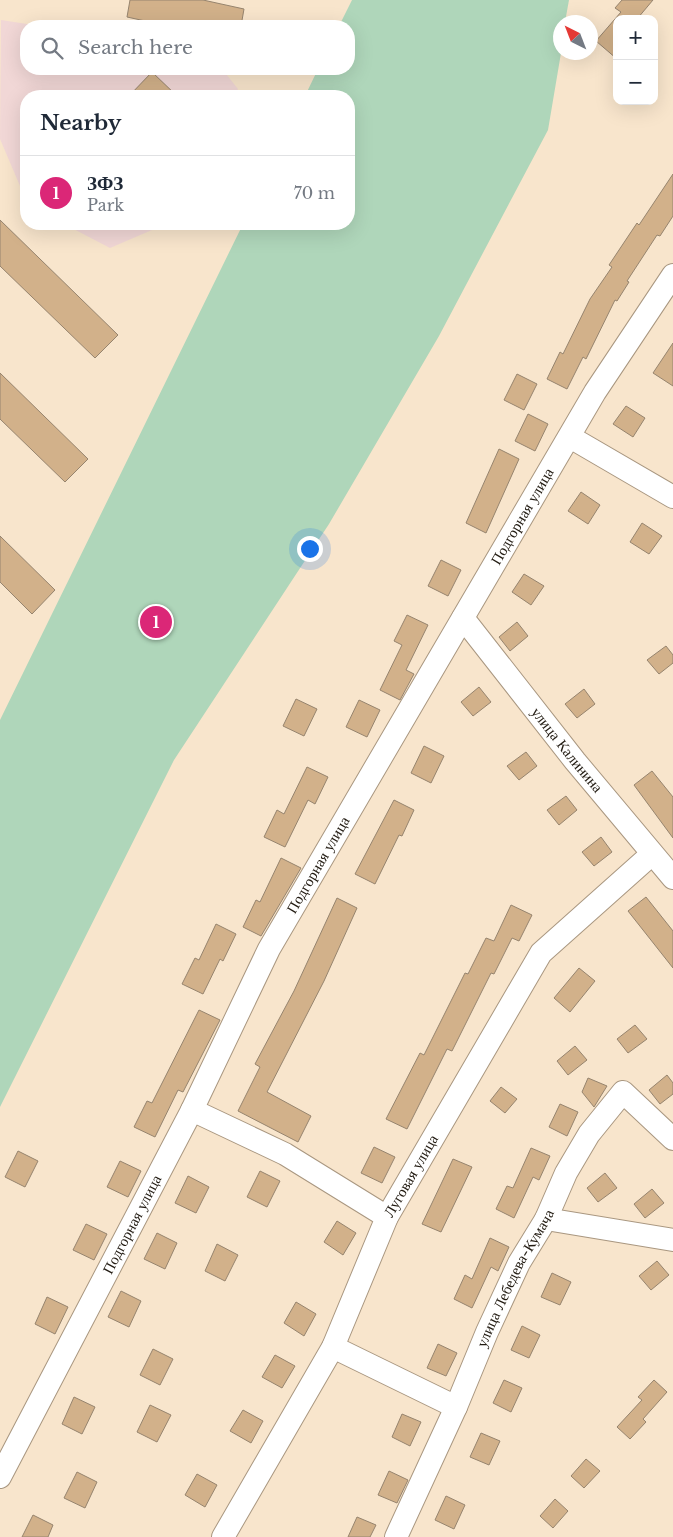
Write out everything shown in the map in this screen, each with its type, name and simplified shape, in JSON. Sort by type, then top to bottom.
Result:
[{"type":"street","name":"Подгорная улица","points":[[0,1477],[192,1110],[269,949],[463,618],[468,605],[570,437],[595,392],[673,275]]},
{"type":"street","points":[[570,437],[673,497]]},
{"type":"street","name":"улица Калинина","points":[[463,618],[575,761],[673,878]]},
{"type":"street","name":"Луговая улица","points":[[223,1537],[333,1347],[387,1216],[541,953],[652,854]]},
{"type":"street","name":"улица Лебедева-Кумача","points":[[396,1537],[456,1407],[486,1332],[519,1263],[546,1219],[566,1173],[589,1134],[624,1092],[673,1139]]},
{"type":"street","points":[[192,1110],[285,1154],[387,1216]]},
{"type":"street","points":[[546,1219],[673,1240]]},
{"type":"street","points":[[333,1347],[456,1407]]},
{"type":"shaded area","points":[[1,20],[20,23],[20,75],[227,75],[238,89],[20,90],[20,186],[0,139]]},
{"type":"shaded area","points":[[76,230],[152,230],[110,248]]},
{"type":"green space","points":[[352,0],[569,0],[566,15],[553,15],[553,60],[560,60],[548,130],[439,336],[329,524],[174,760],[0,1107],[0,720],[240,230],[355,230],[355,90],[308,90],[315,75],[355,75],[355,20],[342,20]]},
{"type":"building","points":[[130,0],[203,0],[244,9],[242,20],[141,20],[127,17]]},
{"type":"building","points":[[622,0],[653,0],[640,15],[618,15],[621,12],[615,8]]},
{"type":"building","points":[[613,21],[613,56],[598,43],[598,39]]},
{"type":"building","points":[[149,75],[155,75],[171,90],[135,90]]},
{"type":"building","points":[[673,174],[673,216],[660,236],[657,235],[627,281],[629,282],[617,301],[615,300],[586,359],[583,357],[567,389],[547,379],[560,352],[563,354],[590,299],[612,267],[609,265],[637,223],[639,225]]},
{"type":"building","points":[[0,220],[118,335],[95,358],[0,266]]},
{"type":"building","points":[[673,343],[673,386],[653,373]]},
{"type":"building","points":[[0,373],[88,459],[65,482],[0,419]]},
{"type":"building","points":[[517,374],[537,384],[524,410],[504,400]]},
{"type":"building","points":[[626,406],[645,418],[633,437],[613,424]]},
{"type":"building","points":[[528,414],[548,424],[535,451],[515,441]]},
{"type":"building","points":[[499,449],[519,459],[486,533],[466,523]]},
{"type":"building","points":[[581,492],[600,505],[588,524],[568,511]]},
{"type":"building","points":[[642,523],[662,536],[649,554],[630,542]]},
{"type":"building","points":[[0,536],[55,590],[32,614],[0,582]]},
{"type":"building","points":[[441,560],[461,570],[448,596],[428,586]]},
{"type":"building","points":[[524,574],[544,586],[531,605],[512,592]]},
{"type":"building","points":[[407,615],[428,625],[406,670],[414,674],[400,700],[380,690],[402,645],[394,641]]},
{"type":"building","points":[[517,622],[528,636],[510,651],[499,637]]},
{"type":"building","points":[[666,646],[673,655],[673,663],[659,674],[647,660]]},
{"type":"building","points":[[479,687],[491,702],[473,716],[461,702]]},
{"type":"building","points":[[584,689],[595,704],[577,718],[565,704]]},
{"type":"building","points":[[296,699],[317,709],[304,736],[283,726]]},
{"type":"building","points":[[359,700],[380,710],[367,737],[346,727]]},
{"type":"building","points":[[424,746],[444,756],[431,783],[411,773]]},
{"type":"building","points":[[526,752],[537,766],[519,780],[507,766]]},
{"type":"building","points":[[307,767],[328,777],[315,804],[308,800],[285,847],[264,837],[277,810],[284,814]]},
{"type":"building","points":[[652,771],[673,797],[673,838],[634,785]]},
{"type":"building","points":[[566,796],[577,810],[559,825],[547,810]]},
{"type":"building","points":[[394,800],[414,810],[402,836],[399,835],[375,884],[355,874]]},
{"type":"building","points":[[601,837],[612,852],[594,866],[582,852]]},
{"type":"building","points":[[281,858],[301,868],[261,936],[243,927],[256,900],[260,902]]},
{"type":"building","points":[[646,897],[673,931],[673,968],[628,911]]},
{"type":"building","points":[[337,898],[357,908],[324,981],[267,1092],[311,1116],[298,1142],[238,1111],[260,1067],[255,1064],[294,991]]},
{"type":"building","points":[[511,905],[532,915],[519,941],[512,938],[494,974],[491,973],[452,1051],[447,1049],[407,1129],[386,1119],[420,1053],[424,1055],[465,973],[468,974],[486,938],[494,941]]},
{"type":"building","points":[[216,924],[236,934],[223,961],[220,959],[203,994],[182,984],[195,958],[199,960]]},
{"type":"building","points":[[579,968],[595,981],[570,1012],[554,998]]},
{"type":"building","points":[[199,1010],[220,1020],[183,1092],[178,1090],[155,1137],[134,1127],[147,1101],[152,1103]]},
{"type":"building","points":[[635,1025],[647,1039],[628,1053],[617,1039]]},
{"type":"building","points":[[575,1046],[587,1060],[568,1075],[557,1061]]},
{"type":"building","points":[[667,1075],[673,1083],[673,1094],[660,1104],[649,1090]]},
{"type":"building","points":[[588,1078],[607,1086],[594,1107],[582,1092]]},
{"type":"building","points":[[501,1087],[517,1099],[505,1113],[490,1101]]},
{"type":"building","points":[[560,1104],[578,1112],[567,1136],[549,1127]]},
{"type":"building","points":[[374,1147],[395,1157],[382,1183],[361,1173]]},
{"type":"building","points":[[531,1148],[550,1156],[539,1180],[533,1177],[514,1218],[496,1209],[507,1186],[513,1188]]},
{"type":"building","points":[[18,1151],[38,1161],[25,1187],[5,1177]]},
{"type":"building","points":[[453,1159],[472,1167],[441,1232],[422,1224]]},
{"type":"building","points":[[120,1161],[141,1171],[128,1197],[107,1187]]},
{"type":"building","points":[[260,1171],[280,1181],[267,1207],[247,1197]]},
{"type":"building","points":[[605,1173],[617,1188],[598,1202],[587,1188]]},
{"type":"building","points":[[188,1176],[209,1187],[196,1213],[175,1203]]},
{"type":"building","points":[[652,1189],[664,1203],[645,1218],[634,1204]]},
{"type":"building","points":[[337,1221],[356,1233],[343,1255],[324,1242]]},
{"type":"building","points":[[86,1224],[107,1234],[94,1260],[73,1250]]},
{"type":"building","points":[[157,1233],[177,1243],[165,1269],[144,1259]]},
{"type":"building","points":[[490,1238],[509,1247],[498,1271],[491,1267],[472,1308],[454,1299],[465,1275],[472,1279]]},
{"type":"building","points":[[217,1244],[238,1255],[225,1281],[205,1271]]},
{"type":"building","points":[[657,1261],[669,1275],[651,1290],[639,1276]]},
{"type":"building","points":[[552,1273],[571,1282],[560,1305],[541,1297]]},
{"type":"building","points":[[121,1291],[141,1301],[129,1327],[108,1317]]},
{"type":"building","points":[[47,1297],[68,1307],[55,1334],[35,1324]]},
{"type":"building","points":[[296,1302],[316,1314],[304,1336],[284,1323]]},
{"type":"building","points":[[522,1326],[540,1335],[529,1358],[511,1350]]},
{"type":"building","points":[[438,1344],[457,1353],[446,1376],[427,1368]]},
{"type":"building","points":[[153,1349],[173,1359],[160,1385],[140,1375]]},
{"type":"building","points":[[275,1355],[295,1366],[282,1388],[262,1377]]},
{"type":"building","points":[[504,1380],[522,1388],[511,1412],[493,1403]]},
{"type":"building","points":[[654,1380],[667,1392],[643,1419],[646,1422],[630,1439],[617,1427],[642,1400],[638,1397]]},
{"type":"building","points":[[74,1397],[95,1407],[82,1434],[62,1424]]},
{"type":"building","points":[[150,1405],[171,1415],[157,1442],[137,1432]]},
{"type":"building","points":[[243,1410],[263,1421],[251,1443],[230,1431]]},
{"type":"building","points":[[402,1414],[421,1422],[410,1446],[392,1437]]},
{"type":"building","points":[[481,1433],[500,1441],[489,1465],[470,1457]]},
{"type":"building","points":[[586,1459],[600,1471],[584,1488],[571,1476]]},
{"type":"building","points":[[389,1471],[408,1480],[397,1503],[378,1495]]},
{"type":"building","points":[[77,1472],[97,1482],[85,1508],[64,1498]]},
{"type":"building","points":[[197,1474],[217,1485],[205,1507],[185,1495]]},
{"type":"building","points":[[446,1496],[465,1505],[454,1529],[435,1520]]},
{"type":"building","points":[[555,1499],[568,1511],[553,1528],[540,1516]]},
{"type":"building","points":[[33,1515],[53,1525],[48,1537],[22,1537]]},
{"type":"building","points":[[357,1517],[376,1525],[370,1537],[348,1537]]},
{"type":"place","name":"ЗФЗ","points":[[156,622]]}]
